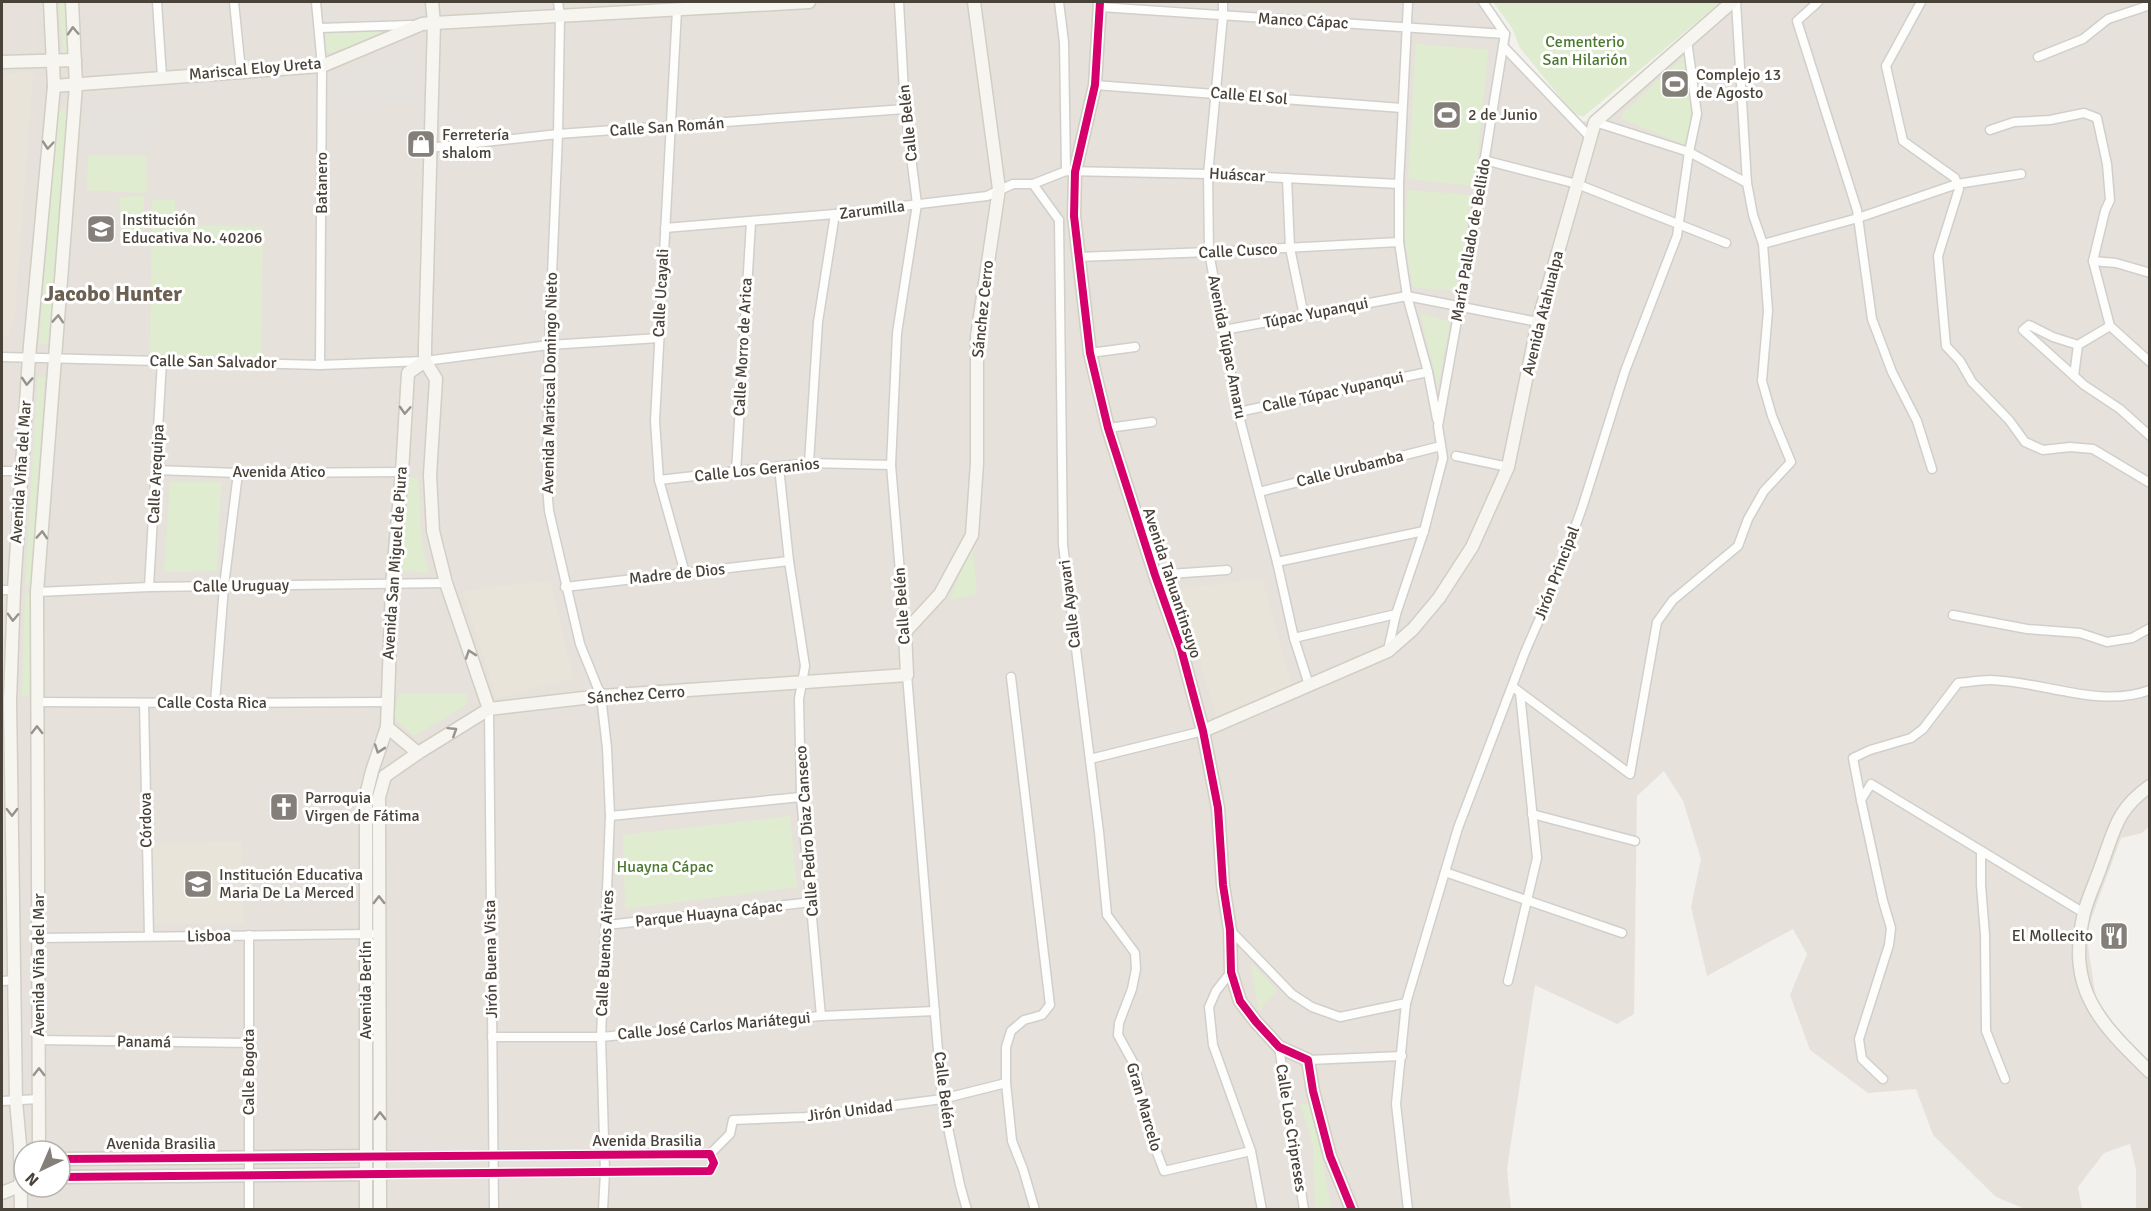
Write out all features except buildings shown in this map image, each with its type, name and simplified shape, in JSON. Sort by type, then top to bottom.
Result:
[{"type":"street","name":"Avenida Viña del Mar","points":[[20,1139],[16,1101],[15,980],[7,841],[8,590],[21,471],[54,86],[50,2]]},
{"type":"street","name":"Avenida Viña del Mar","points":[[39,1139],[37,592],[76,85],[72,2]]},
{"type":"street","points":[[157,2],[162,77]]},
{"type":"street","points":[[234,2],[241,71]]},
{"type":"street","name":"Batanero","points":[[316,2],[322,66],[320,365]]},
{"type":"street","name":"Avenida San Miguel de Piura","points":[[432,2],[428,24],[429,148],[425,361],[436,379],[430,475],[433,531],[446,583],[489,709]]},
{"type":"street","name":"Avenida Mariscal Domingo Nieto","points":[[558,2],[560,16],[558,134],[549,345],[547,486],[549,511],[580,644],[601,696]]},
{"type":"street","name":"Mariscal Eloy Ureta","points":[[54,86],[322,66],[428,24],[677,10],[732,4],[809,2]]},
{"type":"street","name":"Calle Belén","points":[[899,2],[904,109],[917,204],[897,333],[891,465],[942,1100],[967,1209]]},
{"type":"street","name":"Sánchez Cerro","points":[[905,633],[940,594],[972,535],[977,463],[977,336],[999,189],[974,2]]},
{"type":"street","points":[[1059,2],[1064,42],[1070,171]]},
{"type":"street","name":"Avenida Túpac Amaru","points":[[1223,2],[1208,174],[1209,252],[1238,412],[1294,638],[1309,685]]},
{"type":"street","points":[[1408,2],[1398,184],[1399,242],[1407,296],[1428,372],[1438,426]]},
{"type":"street","points":[[1483,2],[1505,34]]},
{"type":"street","points":[[1513,687],[1630,774],[1657,622],[1673,600],[1738,546],[1748,519],[1764,491],[1791,462],[1772,416],[1762,381],[1768,311],[1763,244],[1753,215],[1747,183],[1734,2]]},
{"type":"street","name":"Avenida Atahualpa","points":[[1203,731],[1388,651],[1413,629],[1445,590],[1473,547],[1508,467],[1538,322],[1596,122],[1687,40],[1734,2]]},
{"type":"street","points":[[1818,2],[1797,21],[1858,218],[1872,319],[1892,372],[1917,421],[1932,469]]},
{"type":"street","points":[[1921,2],[1886,66],[1903,141],[1955,178],[1959,189],[1938,256],[1946,346],[1960,361],[1972,382],[2009,420],[2025,442],[2043,450],[2070,447],[2093,449],[2150,483]]},
{"type":"street","name":"Avenida Tahuantinsuyo","points":[[1100,4],[1095,85],[1070,171],[1077,257],[1090,353],[1108,428],[1181,649],[1203,731],[1218,808],[1223,885],[1230,930],[1231,972],[1240,1001],[1279,1047],[1308,1060]]},
{"type":"street","name":"Manco Cápac","points":[[1100,4],[1223,16],[1505,34]]},
{"type":"street","points":[[2038,57],[2083,39],[2108,19],[2150,5]]},
{"type":"street","name":"Calle Ucayali","points":[[677,10],[655,421],[659,480],[685,573]]},
{"type":"street","points":[[319,28],[428,24]]},
{"type":"street","name":"María Pallado de Bellido","points":[[1441,446],[1438,426],[1505,34]]},
{"type":"street","name":"Jirón Principal","points":[[1408,1209],[1396,1104],[1406,1004],[1458,828],[1582,508],[1625,371],[1680,225],[1689,152],[1697,114],[1687,40]]},
{"type":"street","points":[[1503,46],[1590,137]]},
{"type":"street","points":[[2,62],[75,60]]},
{"type":"street","name":"Calle El Sol","points":[[1095,85],[1402,108]]},
{"type":"street","name":"Calle San Román","points":[[429,148],[558,134],[670,128],[904,109]]},
{"type":"street","points":[[1990,130],[2014,122],[2050,120],[2084,113],[2097,118],[2107,164],[2110,200],[2105,211],[2093,261],[2110,326],[2150,362]]},
{"type":"street","points":[[1596,122],[1689,152],[1747,183]]},
{"type":"street","points":[[1484,160],[1577,184],[1726,243]]},
{"type":"street","name":"Zarumilla","points":[[665,228],[835,214],[987,196],[1013,184],[1034,184],[1070,171]]},
{"type":"street","name":"Huáscar","points":[[1070,171],[1208,174],[1398,184]]},
{"type":"street","points":[[1763,244],[1858,218],[1957,184],[2021,174]]},
{"type":"street","points":[[1287,178],[1290,248],[1304,316]]},
{"type":"street","points":[[1034,184],[1059,220],[1074,216]]},
{"type":"street","points":[[809,463],[818,322],[835,214]]},
{"type":"street","name":"Calle Ayavari","points":[[1059,220],[1063,545],[1107,915],[1135,953],[1134,976]]},
{"type":"street","name":"Calle Morro de Arica","points":[[736,472],[751,222]]},
{"type":"street","name":"Calle Cusco","points":[[1077,257],[1399,242]]},
{"type":"street","points":[[2093,261],[2116,263],[2150,273]]},
{"type":"street","points":[[1407,296],[1538,322]]},
{"type":"street","name":"Túpac Yupanqui","points":[[1224,330],[1407,296]]},
{"type":"street","points":[[2110,326],[2078,345],[2029,326],[2023,330],[2084,385],[2120,409],[2150,436]]},
{"type":"street","name":"Calle San Salvador","points":[[2,357],[320,365],[425,361],[549,345],[659,338]]},
{"type":"street","points":[[2074,375],[2078,345]]},
{"type":"street","points":[[1090,353],[1135,347]]},
{"type":"street","name":"Calle Arequipa","points":[[149,587],[162,360]]},
{"type":"street","name":"Avenida San Miguel de Piura","points":[[372,771],[387,727],[392,584],[408,373],[425,361]]},
{"type":"street","name":"Calle Túpac Yupanqui","points":[[1238,412],[1428,372]]},
{"type":"street","points":[[1108,428],[1152,422]]},
{"type":"street","points":[[1388,651],[1396,614],[1425,531],[1443,458],[1441,446]]},
{"type":"street","name":"Calle Urubamba","points":[[1259,492],[1441,446]]},
{"type":"street","points":[[1456,456],[1508,467]]},
{"type":"street","name":"Calle Los Geranios","points":[[659,480],[809,463],[891,465]]},
{"type":"street","name":"Calle Pedro Diaz Canseco","points":[[779,467],[789,561],[805,666],[799,699],[801,797],[821,1016]]},
{"type":"street","name":"Avenida Atico","points":[[156,470],[238,473],[402,472]]},
{"type":"street","points":[[2,471],[21,471]]},
{"type":"street","points":[[215,703],[224,586],[238,473]]},
{"type":"street","points":[[1277,562],[1425,531]]},
{"type":"street","name":"Madre de Dios","points":[[566,586],[789,561]]},
{"type":"street","points":[[1155,575],[1227,570]]},
{"type":"street","name":"Calle Uruguay","points":[[37,592],[149,587],[446,583]]},
{"type":"street","points":[[1294,638],[1396,614]]},
{"type":"street","points":[[1953,615],[2027,629],[2080,633],[2107,642],[2132,638],[2150,628]]},
{"type":"street","name":"Sánchez Cerro","points":[[385,776],[489,709],[601,696],[907,675]]},
{"type":"street","points":[[1011,677],[1050,1005],[1042,1015],[1024,1020],[1011,1031],[1006,1047],[1006,1083],[1012,1141],[1035,1209]]},
{"type":"street","points":[[1883,1079],[1862,1059],[1858,1039],[1889,945],[1891,928],[1883,901],[1853,758],[1869,750],[1911,738],[1923,729],[1958,683],[1991,680],[2110,697],[2134,696],[2150,690]]},
{"type":"street","points":[[1508,981],[1537,858],[1520,693]]},
{"type":"street","name":"Calle Buenos Aires","points":[[601,696],[607,748],[610,816],[601,1037],[605,1172],[603,1209]]},
{"type":"street","name":"Calle Costa Rica","points":[[37,702],[387,702]]},
{"type":"street","name":"Córdova","points":[[144,703],[149,936]]},
{"type":"street","name":"Jirón Buena Vista","points":[[489,709],[494,1209]]},
{"type":"street","points":[[387,727],[418,753]]},
{"type":"street","points":[[1090,759],[1203,731]]},
{"type":"street","points":[[372,771],[385,776]]},
{"type":"street","name":"Avenida Berlín","points":[[372,771],[366,795],[373,934],[380,1209]]},
{"type":"street","name":"Avenida Berlín","points":[[366,1209],[379,797],[385,776]]},
{"type":"street","points":[[1861,800],[1871,784],[2084,913]]},
{"type":"street","points":[[2150,786],[2129,802],[2116,822],[2084,913],[2078,965],[2090,1002],[2112,1034],[2150,1072]]},
{"type":"street","points":[[610,816],[801,797]]},
{"type":"street","points":[[1533,814],[1635,840]]},
{"type":"street","points":[[1980,851],[1985,934],[1986,1031],[2005,1079]]},
{"type":"street","points":[[1445,872],[1622,933]]},
{"type":"street","name":"Parque Huayna Cápac","points":[[606,925],[812,903]]},
{"type":"street","points":[[1230,930],[1292,994],[1312,1007],[1340,1017],[1406,1004]]},
{"type":"street","name":"Lisboa","points":[[39,938],[373,934]]},
{"type":"street","name":"Calle Bogota","points":[[249,935],[249,1209]]},
{"type":"street","points":[[1231,972],[1216,991],[1209,1007],[1213,1045],[1251,1150],[1262,1209]]},
{"type":"street","name":"Gran Marcelo","points":[[1134,976],[1132,989],[1119,1023],[1118,1035],[1134,1064],[1151,1137],[1164,1171],[1251,1150]]},
{"type":"street","points":[[2,981],[15,980]]},
{"type":"street","name":"Calle José Carlos Mariátegui","points":[[492,1037],[601,1037],[821,1016],[935,1011]]},
{"type":"street","name":"Panamá","points":[[39,1040],[249,1043]]},
{"type":"street","name":"Calle Los Cripreses","points":[[1279,1047],[1304,1209]]},
{"type":"street","points":[[1352,1209],[1330,1156],[1313,1091],[1308,1060],[1402,1056]]},
{"type":"street","name":"Jirón Unidad","points":[[710,1154],[730,1134],[733,1120],[806,1117],[942,1100],[1006,1083]]},
{"type":"street","points":[[2,1101],[39,1099]]},
{"type":"street","name":"Avenida Brasilia","points":[[72,1159],[710,1154],[714,1163],[710,1172],[72,1177]]},
{"type":"shaded area","points":[[2,2],[1489,2],[1509,30],[1510,47],[1575,122],[1588,121],[1727,2],[2149,2],[2149,826],[2142,833],[2121,838],[2086,933],[2097,1005],[2149,1073],[2149,1209],[2136,1209],[2136,1170],[2130,1144],[2104,1153],[2078,1187],[2082,1209],[2025,1209],[1996,1197],[1933,1135],[1916,1089],[1868,1093],[1810,1050],[1790,995],[1807,954],[1793,929],[1707,976],[1691,907],[1701,859],[1683,801],[1664,771],[1637,796],[1634,1014],[1617,1024],[1535,985],[1507,1169],[1511,1209],[2,1210]]},
{"type":"shaded area","points":[[414,44],[417,103],[335,107],[333,74]]},
{"type":"shaded area","points":[[33,72],[15,312],[8,335],[2,337],[2,74]]},
{"type":"shaded area","points":[[83,102],[160,102],[160,126],[148,129],[144,137],[149,152],[82,151]]},
{"type":"shaded area","points":[[1262,579],[1292,687],[1217,719],[1180,589]]},
{"type":"shaded area","points":[[550,581],[573,678],[497,698],[463,591]]},
{"type":"shaded area","name":"Institución Educativa Maria De La Merced","points":[[242,842],[243,923],[155,924],[153,844]]},
{"type":"green space","points":[[59,2],[66,2],[69,56],[63,54]]},
{"type":"green space","name":"Cementerio San Hilarión","points":[[1493,2],[1721,2],[1583,117],[1573,113],[1520,48],[1512,28]]},
{"type":"green space","points":[[380,31],[381,37],[329,53],[325,48],[327,34]]},
{"type":"green space","name":"2 de Junio","points":[[1416,44],[1488,50],[1475,186],[1408,179]]},
{"type":"green space","name":"Complejo 13 de Agosto","points":[[1684,56],[1693,59],[1701,109],[1692,142],[1683,144],[1622,119],[1623,113]]},
{"type":"green space","points":[[58,109],[68,109],[48,344],[39,344]]},
{"type":"green space","points":[[88,155],[146,155],[147,193],[87,190]]},
{"type":"green space","points":[[1407,190],[1472,195],[1457,291],[1413,287],[1405,239]]},
{"type":"green space","points":[[144,196],[144,245],[121,244],[120,197]]},
{"type":"green space","points":[[152,200],[175,200],[175,225],[263,227],[261,356],[150,354]]},
{"type":"green space","points":[[1420,313],[1450,322],[1438,385]]},
{"type":"green space","points":[[38,377],[45,378],[30,586],[25,585]]},
{"type":"green space","points":[[402,476],[418,478],[421,537],[428,573],[398,570]]},
{"type":"green space","points":[[170,482],[221,482],[217,571],[164,572]]},
{"type":"green space","points":[[972,542],[977,594],[950,600]]},
{"type":"green space","points":[[25,593],[31,593],[29,696],[22,696]]},
{"type":"green space","points":[[399,693],[467,694],[466,705],[414,736],[394,717]]},
{"type":"green space","name":"Huayna Cápac","points":[[790,816],[797,887],[625,909],[623,835]]},
{"type":"green space","points":[[1251,963],[1277,990],[1259,1011]]},
{"type":"green space","points":[[1300,1104],[1312,1104],[1331,1209],[1315,1209],[1313,1145]]},
{"type":"cycle path","points":[[1100,2],[1095,85],[1075,172],[1074,216],[1090,353],[1108,428],[1181,649],[1203,731],[1218,808],[1223,885],[1230,930],[1231,972],[1240,1001],[1256,1022],[1279,1047],[1308,1060],[1313,1091],[1330,1156],[1352,1210]]},
{"type":"cycle path","points":[[72,1159],[710,1154],[714,1163],[710,1171],[72,1177]]},
{"type":"place","name":"Complejo 13 de Agosto","points":[[1675,84]]},
{"type":"place","name":"2 de Junio","points":[[1447,115]]},
{"type":"place","name":"Ferretería shalom","points":[[421,144]]},
{"type":"place","name":"Institución Educativa No. 40206","points":[[101,229]]},
{"type":"place","name":"Parroquia Virgen de Fátima","points":[[284,807]]},
{"type":"place","name":"Institución Educativa Maria De La Merced","points":[[198,884]]},
{"type":"place","name":"El Mollecito","points":[[2114,936]]},
{"type":"district","name":"Jacobo Hunter","points":[[113,293]]}]
